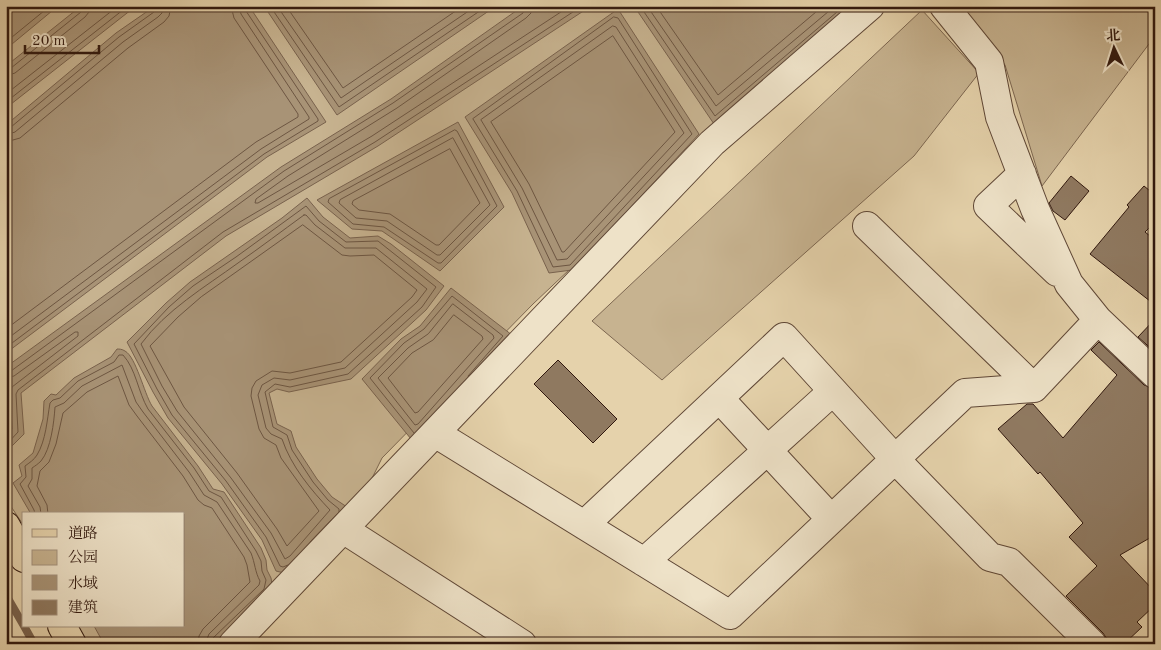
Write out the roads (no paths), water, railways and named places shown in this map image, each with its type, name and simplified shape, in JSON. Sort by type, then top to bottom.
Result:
[{"type":"main road","points":[[6,526],[22,554]]},
{"type":"main road","points":[[63,628],[72,644]]},
{"type":"street","points":[[233,644],[712,143],[870,6]]},
{"type":"street","points":[[944,6],[989,62],[1000,117],[1034,209],[1069,284]]},
{"type":"street","points":[[1022,174],[988,206],[1069,284],[1098,320],[1155,374]]},
{"type":"street","points":[[867,226],[1034,388]]},
{"type":"street","points":[[435,433],[730,615],[965,393],[1034,388],[1098,320]]},
{"type":"street","points":[[584,525],[784,337],[895,459],[990,557],[1009,562],[1092,644]]},
{"type":"street","points":[[644,562],[834,391]]},
{"type":"street","points":[[719,398],[831,519]]},
{"type":"street","points":[[343,528],[522,644]]},
{"type":"water","points":[[6,6],[58,6],[6,49]]},
{"type":"water","points":[[81,6],[136,6],[6,108],[6,66]]},
{"type":"water","points":[[155,6],[249,6],[326,122],[267,157],[10,350],[6,344],[6,125],[116,33]]},
{"type":"water","points":[[264,6],[496,6],[337,115]]},
{"type":"water","points":[[523,6],[591,6],[378,146],[226,236],[21,393],[24,434],[6,452],[6,367],[281,167],[391,99]]},
{"type":"water","points":[[634,6],[852,6],[714,124]]},
{"type":"water","points":[[618,9],[699,134],[572,270],[549,273],[512,193],[465,117]]},
{"type":"water","points":[[458,122],[504,207],[440,271],[382,231],[352,229],[317,200]]},
{"type":"water","points":[[307,198],[323,217],[350,238],[378,236],[444,286],[426,310],[351,379],[289,392],[277,389],[269,393],[277,424],[291,431],[296,447],[317,479],[332,497],[347,507],[284,573],[276,571],[262,540],[222,484],[168,418],[127,342],[190,282],[282,218]]},
{"type":"water","points":[[451,288],[512,335],[411,439],[362,379],[401,339],[420,326]]},
{"type":"water","points":[[117,349],[121,349],[133,360],[152,406],[198,466],[213,489],[224,492],[261,548],[266,560],[272,584],[262,597],[215,644],[104,644],[95,628],[185,628],[185,512],[30,512],[13,483],[22,476],[19,465],[33,453],[43,419],[44,401],[51,394],[56,395],[74,378],[111,357]]},
{"type":"waterway","points":[[6,595],[22,623]]},
{"type":"waterway","points":[[25,628],[34,644]]}]
